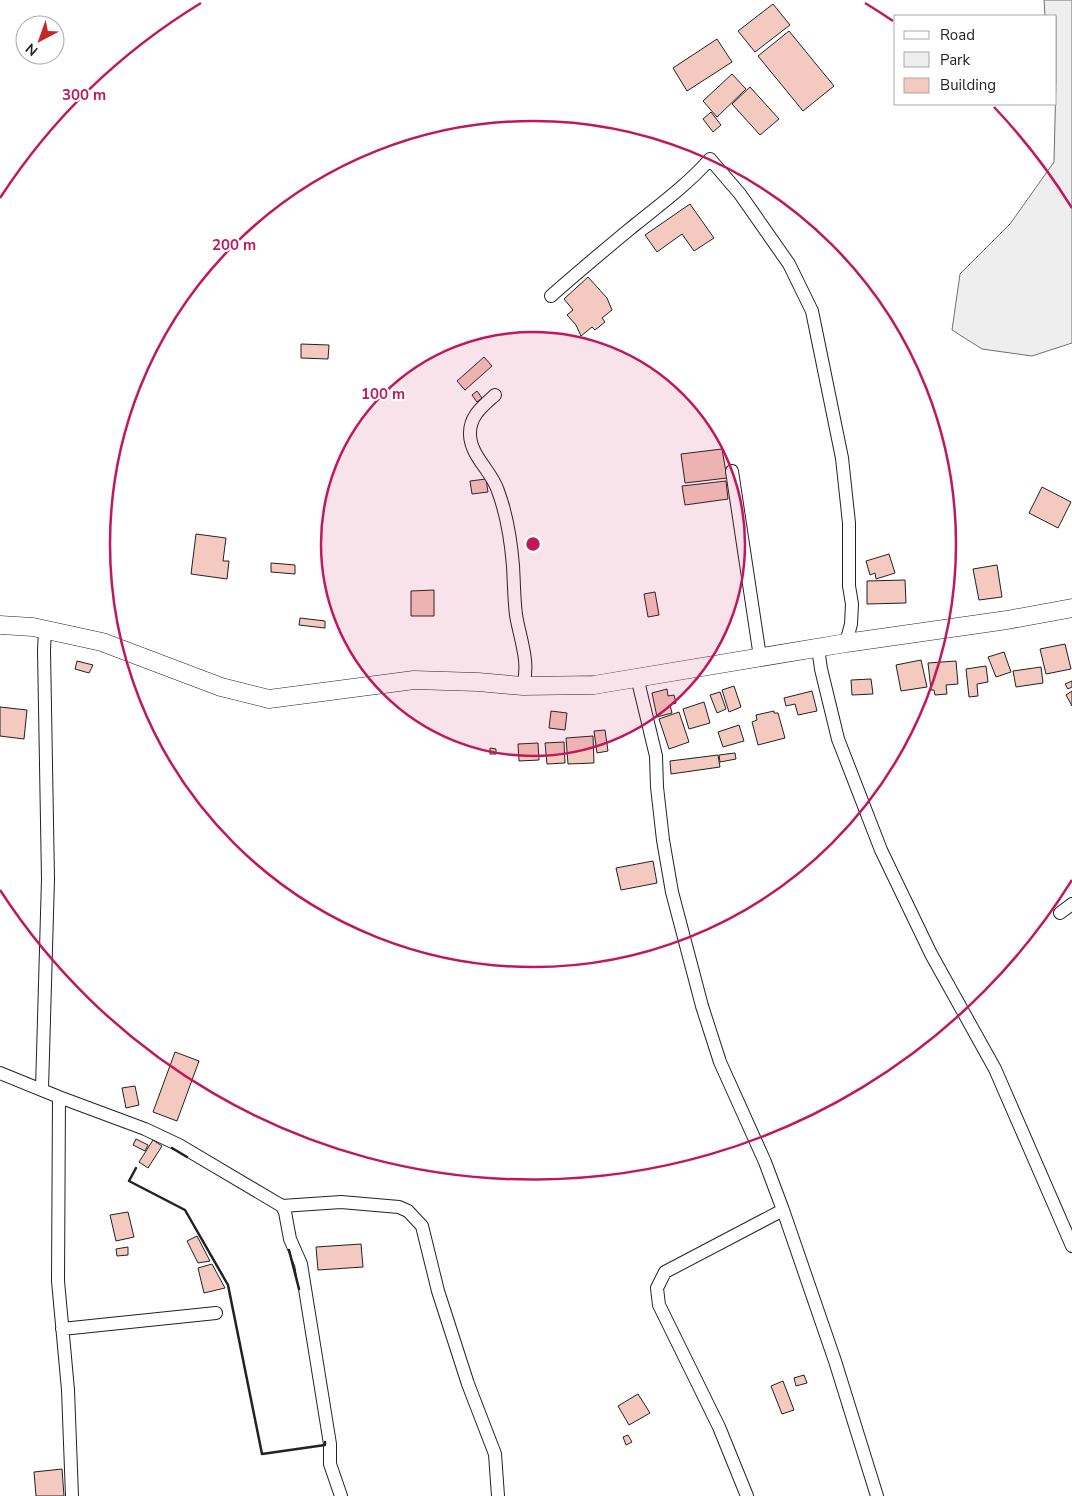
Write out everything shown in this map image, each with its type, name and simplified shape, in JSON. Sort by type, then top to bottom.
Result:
[{"type":"main road","points":[[0,625],[32,627],[102,642],[222,687],[269,699],[414,680],[524,686],[594,685],[1072,608]]},
{"type":"street","points":[[551,296],[589,262],[668,198],[699,171],[710,158],[740,194],[789,264],[812,311],[842,458],[849,523],[849,586],[852,604],[851,624],[846,644]]},
{"type":"street","points":[[495,395],[475,415],[470,424],[470,436],[472,447],[480,462],[495,481],[504,509],[513,565],[516,615],[525,654],[526,676],[524,686]]},
{"type":"street","points":[[732,471],[760,657]]},
{"type":"street","points":[[42,1089],[48,879],[45,630]]},
{"type":"street","points":[[818,648],[821,670],[838,739],[882,850],[931,954],[995,1069],[1072,1246]]},
{"type":"street","points":[[637,677],[656,756],[657,787],[663,840],[672,892],[702,1006],[720,1062],[765,1162],[783,1210],[835,1361],[877,1496]]},
{"type":"street","points":[[1060,912],[1072,904]]},
{"type":"street","points":[[0,1073],[179,1145],[282,1206],[285,1212],[290,1239],[300,1264],[330,1444],[330,1464],[340,1496]]},
{"type":"street","points":[[58,1097],[58,1281],[68,1390],[72,1496]]},
{"type":"street","points":[[282,1206],[341,1202],[399,1207],[408,1211],[422,1226],[438,1291],[468,1384],[495,1454],[498,1496]]},
{"type":"street","points":[[748,1496],[719,1427],[659,1305],[657,1288],[665,1272],[783,1210]]},
{"type":"street","points":[[62,1329],[216,1312]]},
{"type":"green space","points":[[1044,0],[1072,0],[1072,343],[1032,356],[982,349],[952,330],[960,274],[1010,224],[1054,162],[1055,105],[1057,105],[1057,15],[1045,15]]},
{"type":"building","points":[[773,4],[790,25],[755,52],[738,31]]},
{"type":"building","points":[[789,31],[834,86],[803,111],[758,56]]},
{"type":"building","points":[[717,39],[732,62],[687,91],[673,68]]},
{"type":"building","points":[[732,74],[746,89],[717,117],[703,101]]},
{"type":"building","points":[[750,87],[779,119],[760,135],[732,104]]},
{"type":"building","points":[[711,112],[721,125],[713,132],[703,119]]},
{"type":"building","points":[[690,204],[714,238],[694,251],[682,234],[657,252],[645,235]]},
{"type":"building","points":[[588,277],[607,298],[612,310],[602,318],[605,322],[595,330],[592,327],[581,336],[576,325],[567,315],[573,310],[564,299]]},
{"type":"building","points":[[301,344],[329,345],[328,359],[301,358]]},
{"type":"building","points":[[484,357],[492,366],[465,390],[457,381]]},
{"type":"building","points":[[477,391],[482,398],[477,402],[472,395]]},
{"type":"building","points":[[722,449],[727,478],[685,483],[681,454]]},
{"type":"building","points":[[486,479],[488,492],[472,494],[470,481]]},
{"type":"building","points":[[726,481],[728,499],[685,505],[682,486]]},
{"type":"building","points":[[1042,487],[1071,502],[1058,528],[1029,513]]},
{"type":"building","points":[[196,534],[226,538],[223,561],[229,561],[227,579],[191,574]]},
{"type":"building","points":[[889,554],[895,573],[876,579],[875,573],[870,575],[866,561]]},
{"type":"building","points":[[271,563],[295,565],[295,574],[271,572]]},
{"type":"building","points":[[997,565],[1002,597],[979,600],[973,569]]},
{"type":"building","points":[[905,580],[906,603],[867,604],[867,581]]},
{"type":"building","points":[[434,590],[434,616],[411,616],[411,591]]},
{"type":"building","points":[[655,592],[659,615],[648,617],[644,594]]},
{"type":"building","points":[[300,618],[325,621],[325,628],[299,625]]},
{"type":"building","points":[[1065,644],[1071,669],[1046,674],[1040,649]]},
{"type":"building","points":[[1004,652],[1011,672],[996,677],[988,657]]},
{"type":"building","points":[[921,660],[927,687],[901,691],[896,665]]},
{"type":"building","points":[[77,661],[93,665],[89,673],[75,669]]},
{"type":"building","points":[[956,661],[958,684],[946,685],[947,694],[935,695],[934,690],[931,690],[928,663]]},
{"type":"building","points":[[986,666],[988,682],[977,684],[978,696],[969,697],[966,669]]},
{"type":"building","points":[[1041,667],[1043,683],[1016,687],[1013,671]]},
{"type":"building","points":[[871,679],[873,694],[852,695],[851,680]]},
{"type":"building","points":[[1072,681],[1072,687],[1068,689],[1065,684]]},
{"type":"building","points":[[734,686],[741,707],[729,712],[722,690]]},
{"type":"building","points":[[667,689],[668,696],[674,695],[676,703],[670,705],[672,713],[657,717],[652,693]]},
{"type":"building","points":[[812,691],[817,711],[798,715],[795,704],[786,706],[784,698]]},
{"type":"building","points":[[1072,691],[1072,706],[1066,695]]},
{"type":"building","points":[[720,692],[726,709],[717,713],[710,695]]},
{"type":"building","points":[[704,702],[710,723],[689,729],[683,709]]},
{"type":"building","points":[[0,707],[27,710],[24,739],[0,736]]},
{"type":"building","points":[[551,711],[567,713],[565,730],[549,728]]},
{"type":"building","points":[[774,711],[774,713],[778,713],[785,738],[758,745],[752,722],[757,720],[756,715]]},
{"type":"building","points":[[679,712],[689,742],[669,749],[659,719]]},
{"type":"building","points":[[739,725],[744,741],[723,747],[718,732]]},
{"type":"building","points":[[605,730],[608,751],[597,753],[594,731]]},
{"type":"building","points":[[593,736],[594,763],[568,764],[566,738]]},
{"type":"building","points":[[564,742],[565,763],[547,764],[545,743]]},
{"type":"building","points":[[538,743],[539,760],[519,761],[518,744]]},
{"type":"building","points":[[490,748],[496,749],[496,754],[490,754]]},
{"type":"building","points":[[735,753],[736,759],[720,762],[719,755]]},
{"type":"building","points":[[718,755],[720,767],[671,774],[670,761]]},
{"type":"building","points":[[653,861],[657,883],[621,890],[616,868]]},
{"type":"building","points":[[175,1052],[199,1061],[177,1121],[153,1112]]},
{"type":"building","points":[[135,1086],[139,1105],[126,1108],[122,1088]]},
{"type":"building","points":[[136,1139],[148,1145],[145,1151],[133,1145]]},
{"type":"building","points":[[153,1140],[162,1146],[148,1168],[139,1162]]},
{"type":"building","points":[[128,1212],[134,1237],[116,1241],[110,1215]]},
{"type":"building","points":[[197,1236],[210,1261],[198,1263],[187,1241]]},
{"type":"building","points":[[361,1244],[363,1267],[318,1270],[316,1247]]},
{"type":"building","points":[[128,1247],[128,1255],[117,1256],[116,1249]]},
{"type":"building","points":[[212,1264],[225,1288],[204,1293],[198,1268]]},
{"type":"building","points":[[804,1375],[807,1383],[796,1386],[794,1378]]},
{"type":"building","points":[[783,1381],[794,1410],[782,1414],[771,1386]]},
{"type":"building","points":[[638,1394],[650,1413],[629,1425],[618,1406]]},
{"type":"building","points":[[628,1435],[632,1442],[626,1445],[623,1437]]},
{"type":"building","points":[[62,1469],[64,1496],[36,1496],[34,1472]]},
{"type":"wall","points":[[172,1148],[187,1157]]},
{"type":"wall","points":[[136,1168],[129,1181],[185,1210],[228,1285],[262,1454],[325,1445],[325,1442]]},
{"type":"wall","points":[[289,1250],[299,1289]]}]
